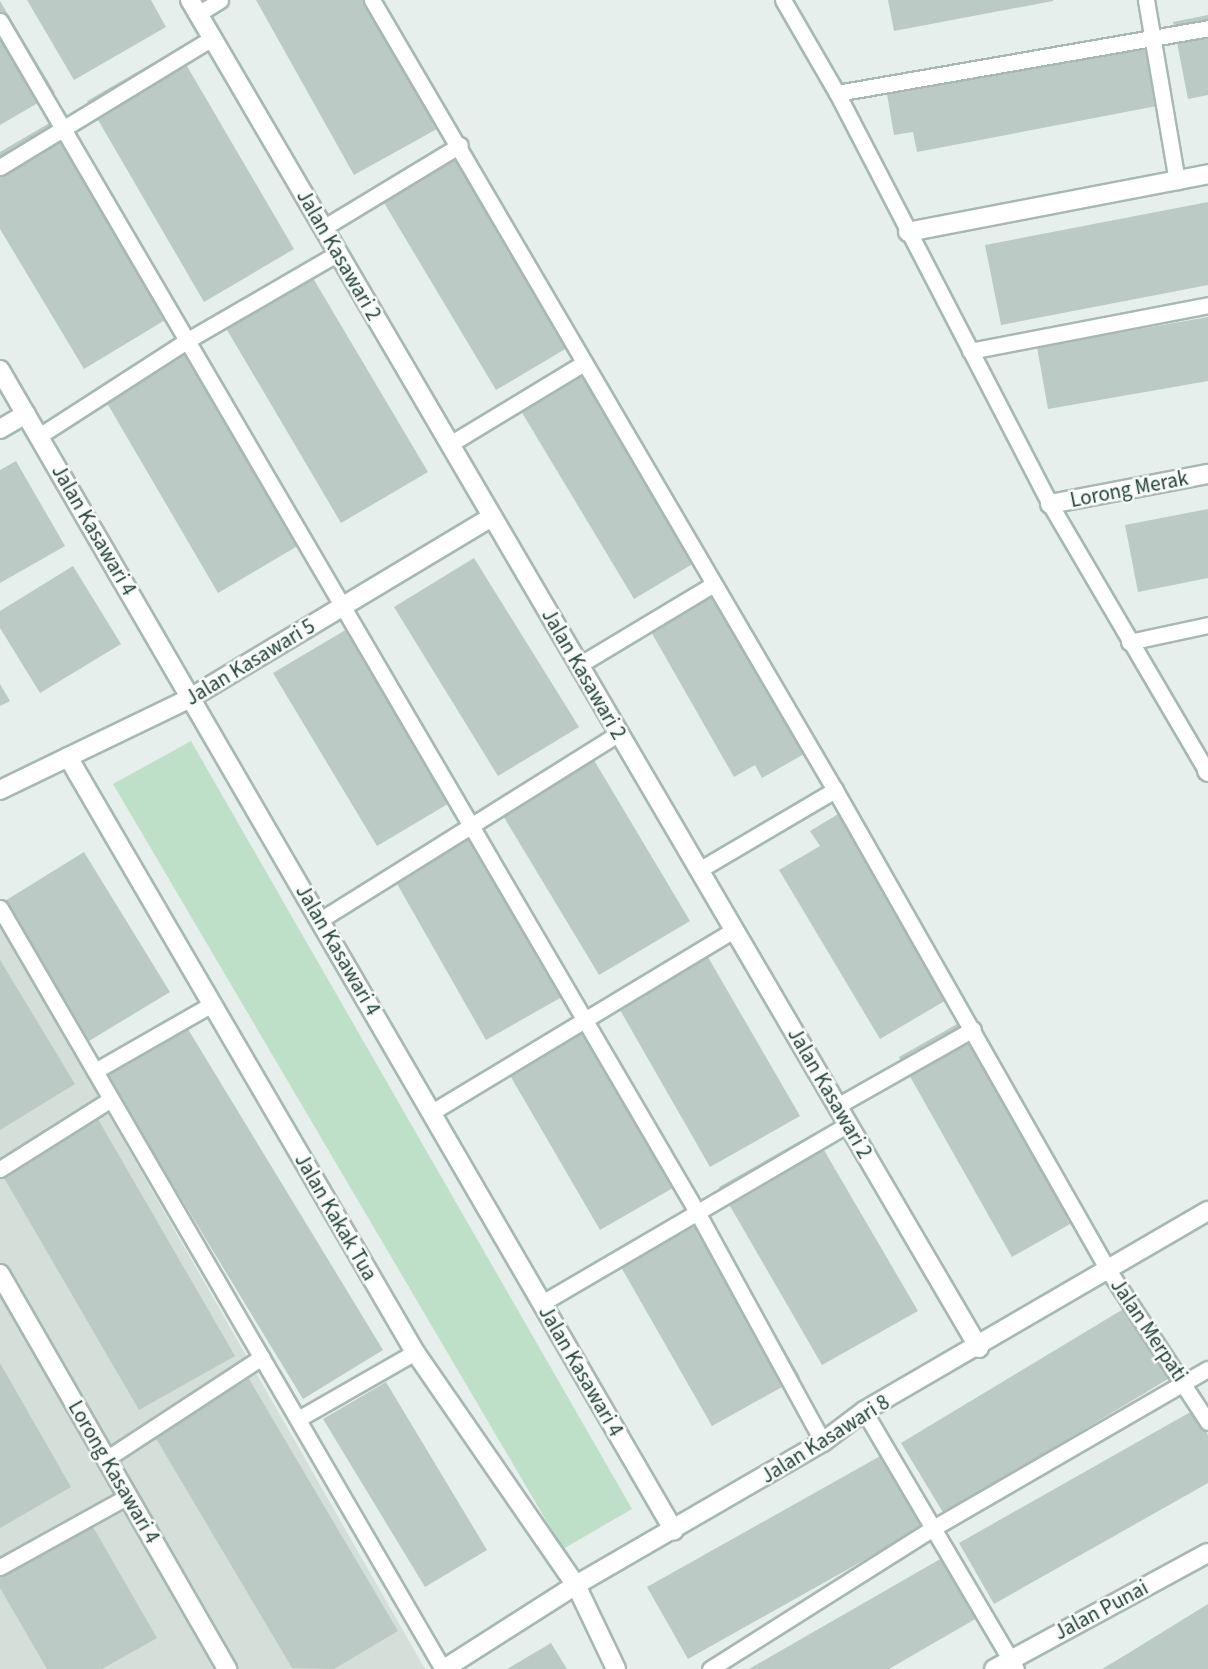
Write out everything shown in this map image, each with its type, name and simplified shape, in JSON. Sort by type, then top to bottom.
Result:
[{"type":"street","name":"Jalan Kasawari 2","points":[[194,7],[979,1348]]},
{"type":"street","points":[[908,232],[1208,174]]},
{"type":"street","name":"Jalan Kasawari 4","points":[[0,370],[674,1531]]},
{"type":"street","points":[[0,429],[26,414]]},
{"type":"street","name":"Lorong Merak","points":[[1050,504],[1208,474]]},
{"type":"street","name":"Jalan Kasawari 5","points":[[0,790],[192,698],[492,517]]},
{"type":"street","name":"Jalan Kakak Tua","points":[[68,757],[415,1352],[576,1585],[616,1669]]},
{"type":"street","name":"Jalan Kasawari 8","points":[[443,1669],[576,1585],[674,1531],[823,1442],[864,1411],[979,1348],[1208,1210]]},
{"type":"street","name":"Lorong Kasawari 4","points":[[0,1274],[227,1669]]},
{"type":"street","name":"Jalan Punai","points":[[994,1669],[1013,1664],[1208,1553]]},
{"type":"lane","points":[[194,7],[220,0]]},
{"type":"lane","name":"Jalan Merpati","points":[[372,0],[460,145],[582,364],[835,790],[1108,1270],[1187,1385],[1208,1422]]},
{"type":"lane","points":[[783,0],[837,93],[1050,504],[1129,642],[1208,772]]},
{"type":"lane","points":[[1146,0],[1177,181]]},
{"type":"lane","points":[[0,21],[188,340],[582,1020],[696,1210],[823,1442]]},
{"type":"lane","points":[[837,93],[1208,28]]},
{"type":"lane","points":[[0,167],[212,38]]},
{"type":"lane","points":[[323,228],[460,145]]},
{"type":"lane","points":[[39,436],[188,340],[338,253]]},
{"type":"lane","points":[[970,351],[1208,305]]},
{"type":"lane","points":[[450,444],[582,364]]},
{"type":"lane","points":[[579,665],[712,585]]},
{"type":"lane","points":[[1129,642],[1208,625]]},
{"type":"lane","points":[[321,920],[619,733]]},
{"type":"lane","points":[[699,870],[835,790]]},
{"type":"lane","points":[[0,908],[443,1669]]},
{"type":"lane","points":[[432,1112],[734,930]]},
{"type":"lane","points":[[96,1071],[212,1004]]},
{"type":"lane","points":[[837,1106],[973,1029]]},
{"type":"lane","points":[[0,1169],[111,1099]]},
{"type":"lane","points":[[542,1303],[696,1210],[848,1124]]},
{"type":"lane","points":[[298,1419],[415,1352]]},
{"type":"lane","points":[[106,1459],[262,1358]]},
{"type":"lane","points":[[710,1669],[935,1527],[1187,1385],[1208,1369]]},
{"type":"lane","points":[[864,1411],[935,1527],[1013,1664]]},
{"type":"lane","points":[[0,1567],[128,1496]]},
{"type":"shaded area","points":[[0,924],[425,1669],[0,1669]]},
{"type":"green space","points":[[191,741],[632,1509],[563,1549],[113,784]]},
{"type":"building","points":[[27,0],[151,0],[166,27],[74,80]]},
{"type":"building","points":[[256,0],[373,0],[444,125],[354,175]]},
{"type":"building","points":[[888,0],[1053,0],[1053,1],[894,31]]},
{"type":"building","points":[[0,1],[55,93],[0,125]]},
{"type":"building","points":[[1208,15],[1208,95],[1188,99],[1173,22]]},
{"type":"building","points":[[1146,44],[1157,106],[917,152],[913,132],[894,135],[887,94]]},
{"type":"building","points":[[177,49],[294,249],[204,302],[87,101]]},
{"type":"building","points":[[63,115],[180,311],[84,369],[0,229],[0,152]]},
{"type":"building","points":[[458,143],[577,342],[496,390],[377,191]]},
{"type":"building","points":[[1208,202],[1208,285],[1001,325],[985,245]]},
{"type":"building","points":[[307,268],[428,472],[341,523],[220,318]]},
{"type":"building","points":[[1208,317],[1208,381],[1048,409],[1037,347]]},
{"type":"building","points":[[194,336],[311,538],[218,593],[100,391]]},
{"type":"building","points":[[590,363],[706,556],[634,599],[518,406]]},
{"type":"building","points":[[16,461],[65,546],[0,583],[0,470]]},
{"type":"building","points":[[1208,509],[1208,578],[1138,592],[1125,525]]},
{"type":"building","points":[[474,558],[579,727],[498,776],[394,607]]},
{"type":"building","points":[[73,566],[121,644],[40,693],[0,628],[0,611]]},
{"type":"building","points":[[716,583],[811,750],[762,778],[755,765],[734,777],[646,623]]},
{"type":"building","points":[[359,622],[463,795],[377,846],[273,673]]},
{"type":"building","points":[[0,684],[10,701],[0,706]]},
{"type":"building","points":[[588,750],[690,921],[599,975],[496,804]]},
{"type":"building","points":[[850,807],[960,992],[880,1039],[779,870],[820,846],[810,831]]},
{"type":"building","points":[[478,817],[576,989],[486,1040],[388,868]]},
{"type":"building","points":[[84,852],[170,992],[84,1044],[0,904]]},
{"type":"building","points":[[701,945],[800,1116],[710,1167],[612,996]]},
{"type":"building","points":[[0,960],[75,1084],[0,1130]]},
{"type":"building","points":[[586,1011],[685,1181],[600,1230],[501,1060]]},
{"type":"building","points":[[973,1015],[1086,1215],[1012,1257],[899,1057]]},
{"type":"building","points":[[180,1016],[383,1350],[303,1399],[100,1065]]},
{"type":"building","points":[[95,1114],[235,1356],[139,1410],[0,1171]]},
{"type":"building","points":[[814,1133],[918,1311],[822,1365],[719,1187]]},
{"type":"building","points":[[701,1203],[800,1377],[712,1426],[613,1253]]},
{"type":"building","points":[[1130,1305],[1173,1376],[944,1514],[901,1443]]},
{"type":"building","points":[[0,1363],[71,1487],[0,1528]]},
{"type":"building","points":[[249,1379],[398,1631],[334,1669],[292,1668],[154,1435]]},
{"type":"building","points":[[386,1382],[487,1550],[425,1587],[323,1419]]},
{"type":"building","points":[[1194,1410],[1208,1435],[1208,1483],[994,1604],[959,1543]]},
{"type":"building","points":[[882,1455],[923,1527],[688,1659],[647,1587]]},
{"type":"building","points":[[85,1513],[157,1638],[102,1669],[47,1669],[0,1588],[0,1562]]},
{"type":"building","points":[[942,1558],[977,1618],[889,1669],[749,1669]]},
{"type":"building","points":[[1208,1604],[1208,1669],[1102,1669],[1127,1654]]},
{"type":"building","points":[[551,1643],[567,1669],[507,1669]]}]
